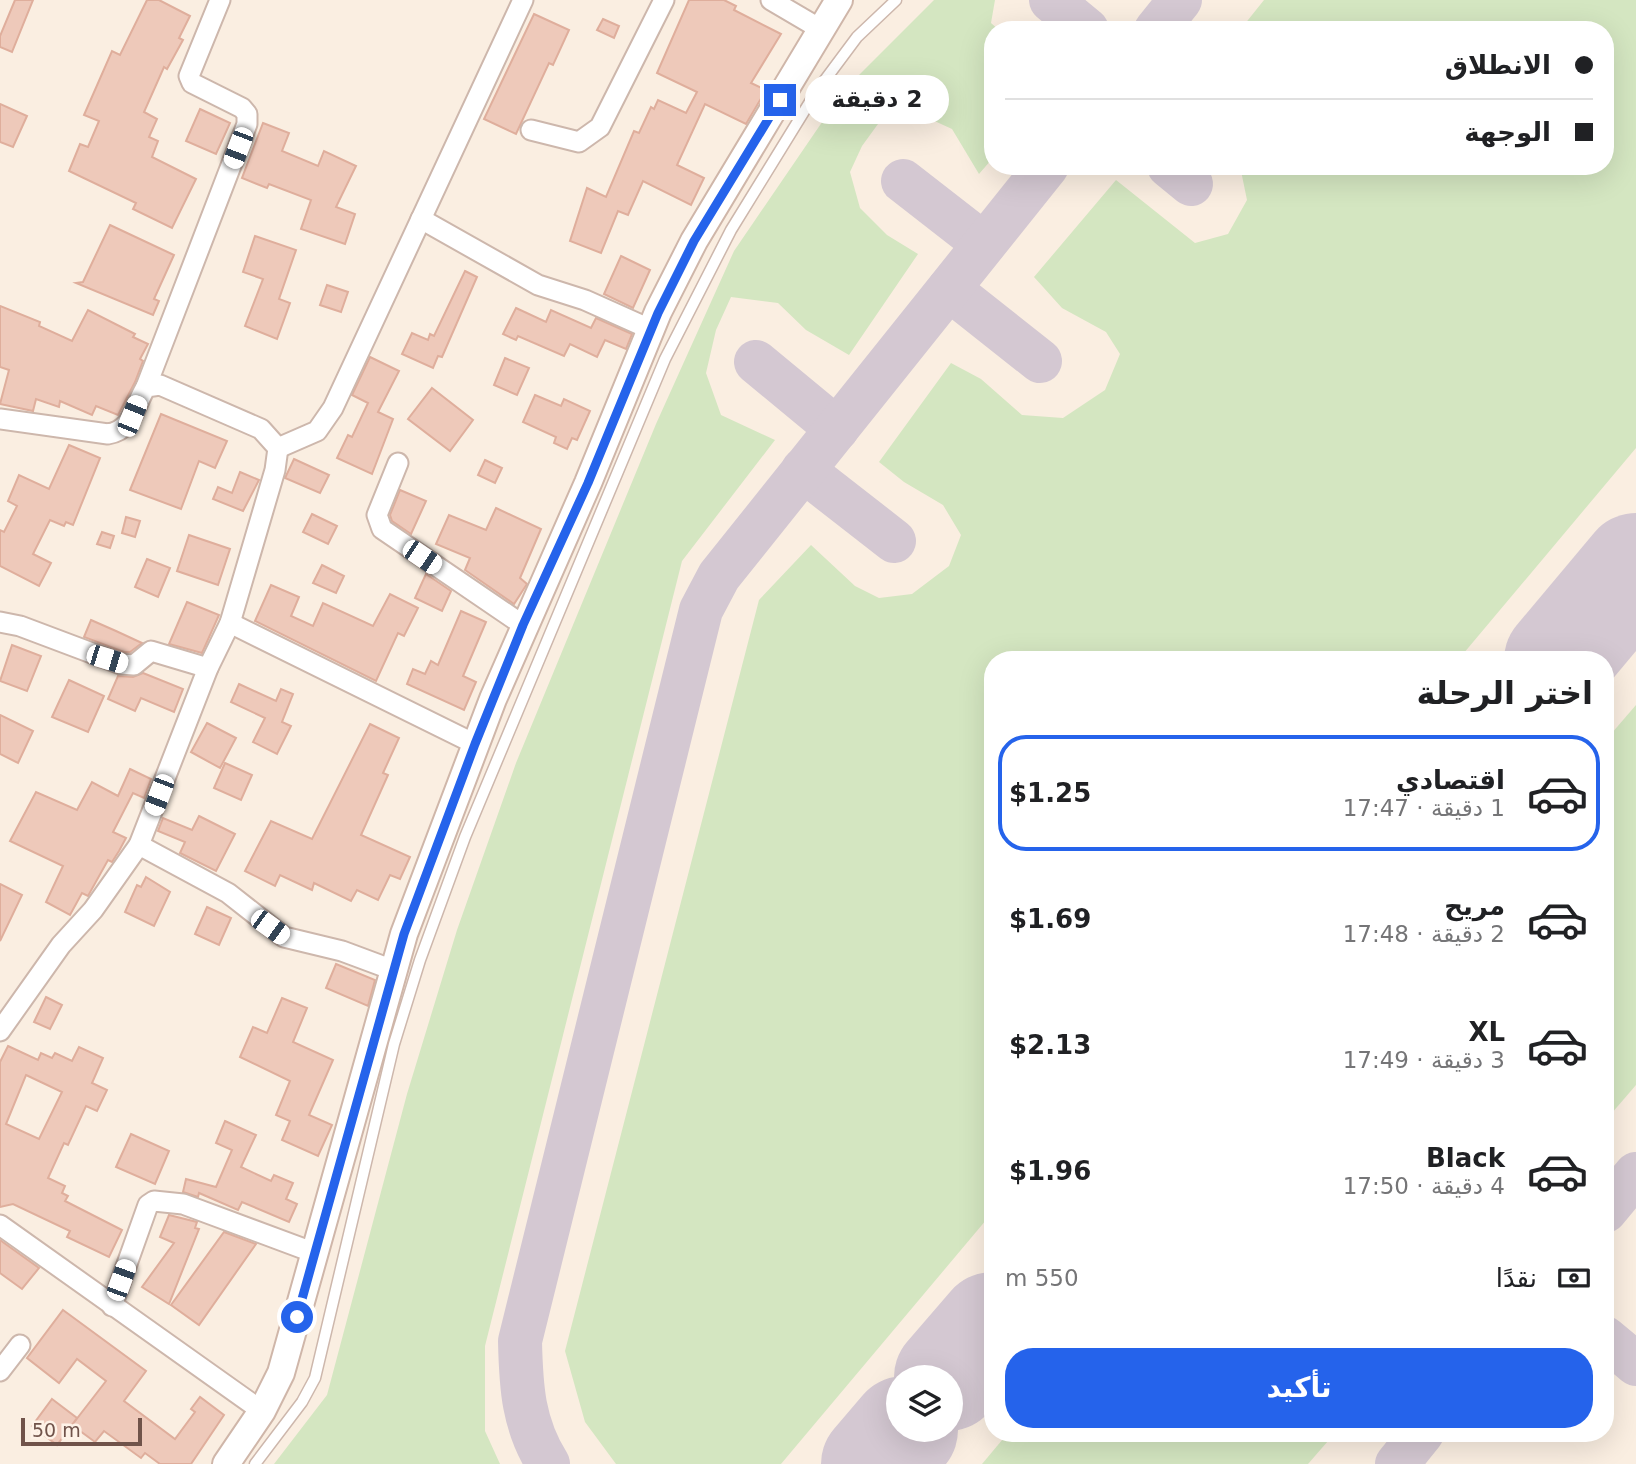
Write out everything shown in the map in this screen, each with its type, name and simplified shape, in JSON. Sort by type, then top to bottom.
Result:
[{"type":"main road","points":[[226,1464],[262,1411],[281,1373],[404,934],[523,625],[588,483],[652,330],[694,241],[839,0]]},
{"type":"street","points":[[0,419],[108,435],[118,433],[127,426],[146,387],[247,124],[247,114],[242,108],[192,83],[189,76],[220,0]]},
{"type":"street","points":[[278,448],[317,431],[333,408],[523,0]]},
{"type":"street","points":[[531,130],[579,142],[600,127],[664,0]]},
{"type":"street","points":[[771,0],[822,30]]},
{"type":"street","points":[[421,219],[538,285],[585,300],[652,330]]},
{"type":"street","points":[[4,1019],[93,910],[139,845],[208,668],[230,623],[275,470],[278,448],[261,429],[185,393],[160,385],[146,387]]},
{"type":"street","points":[[398,463],[377,515],[382,529],[523,625]]},
{"type":"street","points":[[0,622],[20,626],[121,663],[134,665],[151,651],[208,668]]},
{"type":"street","points":[[230,623],[475,744]]},
{"type":"street","points":[[139,845],[228,893],[284,937],[342,951],[394,970]]},
{"type":"street","points":[[112,1306],[148,1205],[154,1201],[183,1204],[315,1253]]},
{"type":"street","points":[[0,1225],[262,1411]]},
{"type":"street","points":[[0,1371],[20,1345]]},
{"type":"lane","points":[[255,1464],[302,1402],[315,1378],[394,1044],[423,950],[465,836],[665,359],[719,251],[822,82],[857,37],[896,0]]},
{"type":"green space","points":[[934,0],[995,0],[991,21],[984,21],[984,168],[979,174],[952,129],[917,113],[878,124],[862,146],[850,172],[860,208],[887,235],[918,254],[849,355],[806,330],[778,303],[731,297],[716,330],[706,373],[721,415],[775,440],[682,561],[485,1346],[485,1431],[500,1464],[274,1464],[327,1395],[407,1094],[457,930],[516,763],[656,424],[734,251],[844,90]]},
{"type":"green space","points":[[1264,0],[1636,0],[1636,448],[1466,651],[984,651],[984,1223],[781,1464],[616,1464],[585,1422],[565,1351],[759,600],[811,545],[855,586],[879,598],[912,594],[949,566],[961,535],[943,505],[904,482],[879,462],[951,363],[981,379],[1022,415],[1063,418],[1105,390],[1120,354],[1106,332],[1062,308],[1034,277],[1116,180],[1195,243],[1228,234],[1247,200],[1242,175],[1614,175],[1614,21],[1247,21]]},
{"type":"green space","points":[[1636,705],[1636,1085],[1614,1111],[1614,731]]},
{"type":"green space","points":[[1000,1442],[1327,1442],[1308,1464],[982,1464]]},
{"type":"building","points":[[15,0],[33,0],[12,52],[0,47],[0,36]]},
{"type":"building","points":[[147,0],[159,0],[190,16],[179,38],[183,40],[167,69],[164,67],[144,112],[157,119],[149,137],[158,141],[152,157],[196,179],[172,228],[133,209],[136,203],[69,171],[80,144],[88,147],[99,121],[84,115],[112,51],[120,55]]},
{"type":"building","points":[[689,0],[724,0],[736,6],[734,10],[781,34],[751,83],[766,90],[746,124],[705,104],[677,165],[704,178],[691,205],[643,181],[628,215],[618,211],[601,253],[570,241],[587,188],[606,197],[634,131],[639,133],[651,107],[654,109],[658,100],[686,113],[697,92],[657,73]]},
{"type":"building","points":[[534,14],[569,30],[553,65],[549,63],[516,134],[484,119]]},
{"type":"building","points":[[603,19],[619,26],[614,38],[597,30]]},
{"type":"building","points":[[0,104],[27,116],[13,147],[0,142]]},
{"type":"building","points":[[200,109],[230,123],[216,154],[186,141]]},
{"type":"building","points":[[263,123],[289,133],[282,151],[318,166],[324,151],[356,166],[336,207],[355,214],[345,244],[301,229],[311,200],[269,184],[267,188],[242,178]]},
{"type":"building","points":[[110,225],[174,255],[154,299],[159,301],[153,315],[76,283],[83,282]]},
{"type":"building","points":[[255,236],[296,250],[279,299],[290,303],[277,339],[245,326],[263,279],[243,272]]},
{"type":"building","points":[[621,256],[650,270],[633,308],[604,294]]},
{"type":"building","points":[[465,271],[477,277],[442,357],[438,356],[433,368],[402,354],[412,333],[428,340],[430,334],[434,336]]},
{"type":"building","points":[[327,285],[348,292],[341,312],[320,305]]},
{"type":"building","points":[[0,306],[40,322],[39,326],[72,341],[88,310],[135,334],[133,337],[148,344],[140,359],[143,361],[135,382],[118,415],[96,406],[92,415],[60,401],[59,407],[36,399],[33,411],[0,404],[9,370],[0,367]]},
{"type":"building","points":[[516,308],[546,322],[551,310],[591,328],[596,318],[632,334],[626,349],[605,340],[597,357],[570,344],[564,356],[518,336],[516,340],[503,334]]},
{"type":"building","points":[[370,357],[399,371],[378,412],[393,419],[372,474],[337,458],[348,435],[352,437],[368,403],[352,395]]},
{"type":"building","points":[[505,358],[529,368],[517,395],[494,385]]},
{"type":"building","points":[[432,388],[473,420],[450,451],[408,419]]},
{"type":"building","points":[[535,395],[561,406],[564,399],[590,411],[577,440],[572,438],[567,449],[554,443],[556,437],[523,422]]},
{"type":"building","points":[[161,414],[227,441],[215,468],[199,461],[181,509],[130,490]]},
{"type":"building","points":[[69,445],[100,458],[73,525],[66,522],[64,526],[50,520],[33,554],[51,563],[39,586],[0,566],[0,530],[4,532],[17,506],[8,501],[19,475],[49,489]]},
{"type":"building","points":[[294,459],[329,475],[320,493],[285,478]]},
{"type":"building","points":[[485,460],[502,468],[495,483],[478,475]]},
{"type":"building","points":[[240,472],[259,480],[243,511],[213,499],[218,487],[232,493]]},
{"type":"building","points":[[400,490],[426,501],[411,534],[392,521],[390,515]]},
{"type":"building","points":[[496,508],[541,529],[520,578],[527,584],[514,604],[465,570],[470,558],[436,544],[449,515],[486,530]]},
{"type":"building","points":[[312,514],[337,526],[328,544],[303,532]]},
{"type":"building","points":[[126,517],[140,521],[135,537],[122,533]]},
{"type":"building","points":[[102,532],[114,536],[110,548],[97,544]]},
{"type":"building","points":[[189,535],[230,549],[218,585],[177,571]]},
{"type":"building","points":[[147,559],[170,568],[158,597],[135,587]]},
{"type":"building","points":[[322,565],[344,576],[336,593],[313,583]]},
{"type":"building","points":[[426,574],[451,591],[442,611],[415,598]]},
{"type":"building","points":[[271,585],[299,597],[291,616],[313,626],[323,603],[373,626],[390,594],[418,608],[404,636],[398,633],[376,681],[255,621]]},
{"type":"building","points":[[187,602],[219,615],[202,653],[169,644]]},
{"type":"building","points":[[461,611],[486,622],[463,676],[476,682],[464,710],[407,684],[413,669],[425,674],[431,661],[438,665]]},
{"type":"building","points":[[91,620],[142,643],[130,652],[124,652],[84,637]]},
{"type":"building","points":[[12,645],[41,656],[27,691],[0,681]]},
{"type":"building","points":[[143,673],[183,689],[174,712],[141,698],[135,711],[108,699],[118,676],[133,677]]},
{"type":"building","points":[[69,680],[104,696],[88,732],[52,717]]},
{"type":"building","points":[[239,684],[276,701],[281,689],[293,694],[282,722],[291,726],[277,754],[253,742],[265,718],[231,702]]},
{"type":"building","points":[[0,715],[33,731],[18,763],[0,754]]},
{"type":"building","points":[[207,723],[236,738],[220,768],[191,752]]},
{"type":"building","points":[[370,724],[399,738],[383,773],[388,775],[361,835],[410,857],[400,879],[390,875],[378,900],[357,890],[351,901],[314,883],[312,890],[280,875],[275,886],[245,871],[271,821],[312,839]]},
{"type":"building","points":[[225,763],[252,775],[241,800],[214,788]]},
{"type":"building","points":[[130,769],[151,779],[144,798],[133,793],[113,832],[126,838],[112,862],[108,860],[88,896],[82,893],[70,915],[46,902],[63,866],[10,841],[36,792],[77,810],[92,782],[118,796]]},
{"type":"building","points":[[199,816],[235,834],[216,871],[180,853],[185,842],[158,831],[163,818],[192,830]]},
{"type":"building","points":[[146,877],[170,892],[154,926],[125,912],[137,885],[141,887]]},
{"type":"building","points":[[0,884],[22,895],[0,941]]},
{"type":"building","points":[[207,907],[231,918],[219,945],[195,934]]},
{"type":"building","points":[[336,964],[375,980],[368,1006],[326,988]]},
{"type":"building","points":[[46,997],[62,1005],[50,1029],[34,1022]]},
{"type":"building","points":[[282,998],[307,1008],[293,1042],[333,1060],[309,1115],[332,1125],[318,1156],[282,1140],[290,1121],[276,1115],[290,1081],[240,1057],[253,1027],[267,1033]]},
{"type":"building","points":[[8,1046],[38,1060],[41,1053],[52,1058],[55,1053],[72,1061],[79,1047],[103,1058],[92,1083],[107,1090],[97,1111],[86,1106],[68,1145],[64,1143],[48,1178],[65,1186],[62,1193],[68,1196],[65,1201],[122,1230],[109,1257],[67,1237],[70,1231],[13,1204],[0,1207],[0,1062]],"holes":[[[26,1075],[62,1092],[39,1139],[6,1124]]]},
{"type":"building","points":[[225,1121],[256,1135],[241,1167],[271,1181],[274,1175],[293,1183],[286,1199],[297,1204],[289,1222],[242,1202],[238,1210],[199,1193],[198,1197],[183,1192],[186,1179],[216,1187],[232,1150],[216,1143]]},
{"type":"building","points":[[131,1134],[169,1151],[155,1184],[116,1167]]},
{"type":"building","points":[[169,1215],[197,1222],[195,1228],[199,1229],[169,1304],[142,1287],[174,1243],[160,1237]]},
{"type":"building","points":[[224,1232],[256,1244],[199,1325],[171,1305]]},
{"type":"building","points":[[0,1240],[39,1268],[22,1289],[0,1273]]},
{"type":"building","points":[[63,1310],[146,1371],[124,1401],[175,1439],[195,1412],[191,1409],[200,1397],[224,1415],[191,1464],[160,1464],[145,1453],[141,1458],[104,1431],[95,1442],[72,1425],[106,1381],[77,1359],[59,1383],[27,1358]]},
{"type":"building","points":[[52,1399],[77,1418],[57,1445],[32,1426]]},
{"type":"taxiway","points":[[1051,0],[1076,21]]},
{"type":"taxiway","points":[[1163,21],[1180,0]]},
{"type":"taxiway","points":[[548,1464],[528,1420],[521,1374],[520,1341],[701,610],[719,576],[1040,175]]},
{"type":"taxiway","points":[[1180,175],[1191,184]]},
{"type":"taxiway","points":[[903,181],[984,244]]},
{"type":"taxiway","points":[[949,289],[1040,361]]},
{"type":"taxiway","points":[[756,362],[837,429]]},
{"type":"taxiway","points":[[803,470],[894,541]]},
{"type":"taxiway","points":[[1614,1200],[1636,1174]]},
{"type":"taxiway","points":[[1614,1346],[1636,1364]]},
{"type":"taxiway","points":[[1397,1464],[1415,1442]]},
{"type":"runway","points":[[1566,651],[1636,567]]},
{"type":"runway","points":[[958,1365],[984,1335]]},
{"type":"runway","points":[[875,1464],[894,1442]]},
{"type":"route","points":[[297,1317],[404,934],[475,744],[523,625],[588,483],[658,313],[694,241],[780,100]]}]
